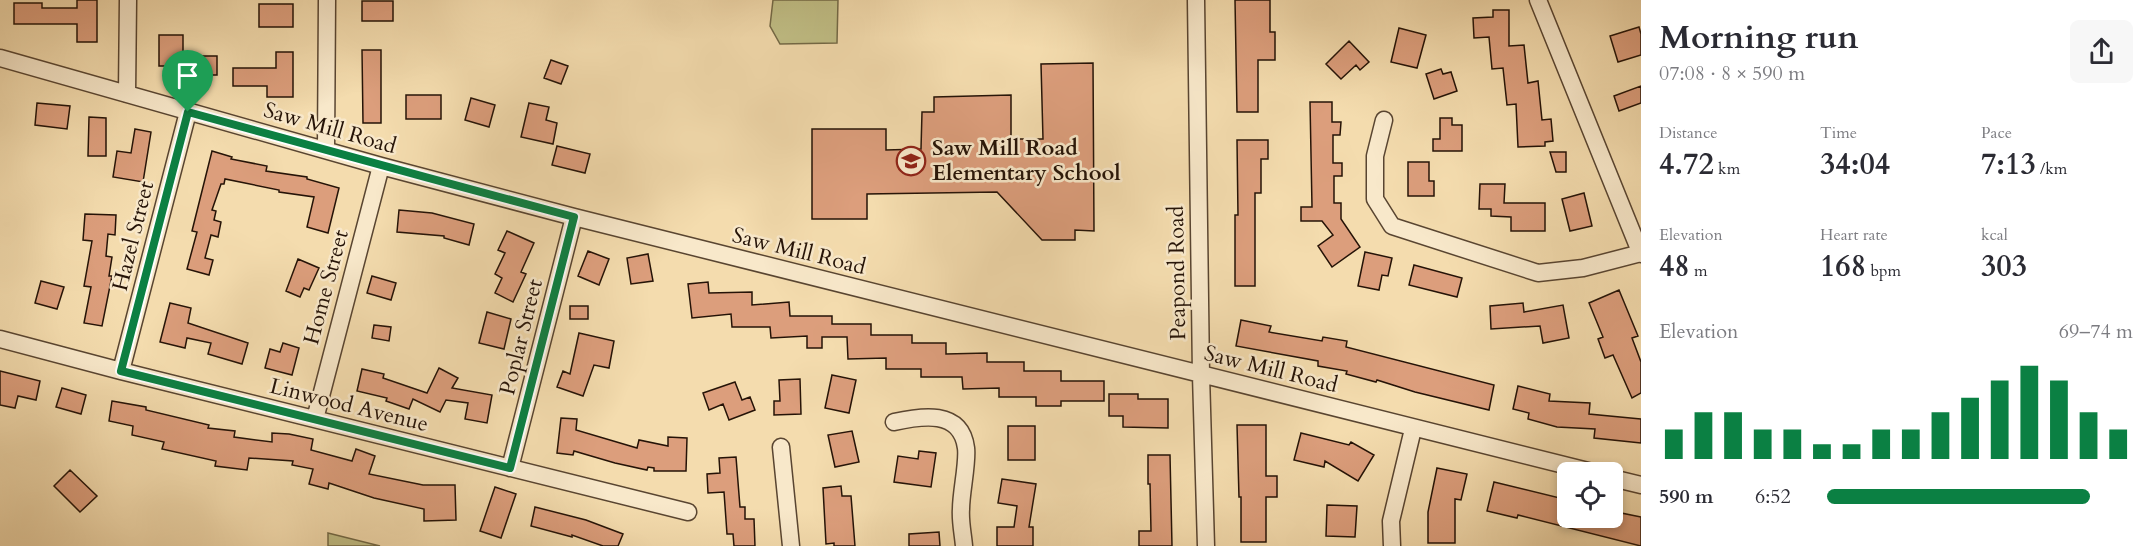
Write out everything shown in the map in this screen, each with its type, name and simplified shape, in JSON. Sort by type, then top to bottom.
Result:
[{"type":"street","points":[[127,94],[128,0]]},
{"type":"street","points":[[326,149],[327,0]]},
{"type":"street","name":"Peapond Road","points":[[1196,0],[1201,375],[1206,546]]},
{"type":"street","points":[[1384,120],[1375,156],[1375,199],[1392,226],[1538,273],[1583,268],[1641,254],[1538,0]]},
{"type":"street","name":"Saw Mill Road","points":[[0,58],[381,166],[574,217],[1557,464]]},
{"type":"street","name":"Hazel Street","points":[[121,371],[188,112]]},
{"type":"street","name":"Home Street","points":[[315,419],[381,166]]},
{"type":"street","name":"Poplar Street","points":[[510,468],[574,217]]},
{"type":"street","name":"Linwood Avenue","points":[[0,339],[688,512]]},
{"type":"street","points":[[894,422],[921,416],[934,417],[947,421],[959,430],[966,448],[960,511],[964,546]]},
{"type":"street","points":[[1392,546],[1391,521],[1413,429]]},
{"type":"street","points":[[781,447],[791,546]]},
{"type":"street","points":[[1623,481],[1641,485]]},
{"type":"shaded area","points":[[773,0],[838,0],[837,43],[780,44],[770,26]]},
{"type":"shaded area","points":[[328,533],[380,546],[328,546]]},
{"type":"building","points":[[77,0],[97,0],[97,42],[77,42],[77,24],[14,24],[14,3],[42,3],[42,8],[77,8]]},
{"type":"building","points":[[1235,0],[1270,0],[1270,32],[1275,32],[1275,60],[1258,60],[1258,112],[1237,112]]},
{"type":"building","points":[[362,1],[393,1],[393,21],[362,21]]},
{"type":"building","points":[[259,4],[293,4],[293,27],[259,27]]},
{"type":"building","points":[[1493,10],[1509,10],[1509,46],[1524,45],[1528,83],[1538,81],[1542,120],[1551,119],[1553,141],[1545,142],[1545,146],[1518,147],[1516,104],[1507,105],[1503,68],[1492,69],[1489,37],[1474,38],[1473,18],[1493,17]]},
{"type":"building","points":[[1639,27],[1641,55],[1618,62],[1610,36]]},
{"type":"building","points":[[1399,28],[1426,35],[1417,68],[1391,62]]},
{"type":"building","points":[[159,35],[183,35],[183,66],[159,66]]},
{"type":"building","points":[[1349,41],[1369,62],[1360,70],[1356,65],[1341,79],[1326,64]]},
{"type":"building","points":[[362,50],[381,50],[381,123],[363,123]]},
{"type":"building","points":[[276,52],[293,52],[293,97],[267,97],[267,86],[233,86],[233,68],[276,68]]},
{"type":"building","points":[[192,56],[217,56],[217,75],[192,75]]},
{"type":"building","points":[[551,60],[568,66],[561,84],[544,78]]},
{"type":"building","points":[[1093,63],[1094,231],[1075,230],[1075,240],[1042,240],[997,192],[867,194],[867,219],[812,219],[812,129],[886,129],[886,150],[921,149],[922,112],[934,112],[934,97],[1011,95],[1011,139],[1043,139],[1041,64]]},
{"type":"building","points":[[1441,69],[1443,74],[1451,72],[1457,91],[1434,99],[1426,74]]},
{"type":"building","points":[[1641,86],[1641,103],[1619,111],[1614,96]]},
{"type":"building","points":[[406,95],[441,95],[441,119],[406,119]]},
{"type":"building","points":[[471,98],[495,105],[489,127],[465,120]]},
{"type":"building","points":[[1310,102],[1332,102],[1332,122],[1341,122],[1340,135],[1333,135],[1333,163],[1342,163],[1342,176],[1334,176],[1334,203],[1341,203],[1341,219],[1360,247],[1332,267],[1318,246],[1333,235],[1322,221],[1301,221],[1301,207],[1312,207]]},
{"type":"building","points":[[37,103],[70,106],[67,129],[35,125]]},
{"type":"building","points":[[529,103],[549,107],[546,120],[557,123],[553,144],[521,137]]},
{"type":"building","points":[[89,117],[106,118],[106,156],[88,156]]},
{"type":"building","points":[[1440,118],[1452,118],[1452,125],[1462,125],[1462,151],[1433,151],[1433,139],[1440,139]]},
{"type":"building","points":[[135,129],[151,132],[143,182],[113,177],[117,151],[131,153]]},
{"type":"building","points":[[1237,140],[1268,140],[1268,159],[1261,159],[1261,193],[1255,193],[1255,286],[1235,286],[1235,215],[1238,215]]},
{"type":"building","points":[[557,146],[590,154],[585,173],[552,165]]},
{"type":"building","points":[[212,151],[232,157],[231,159],[267,166],[266,171],[307,177],[307,179],[339,188],[328,233],[307,227],[314,197],[279,192],[279,190],[225,179],[212,210],[216,211],[214,220],[221,222],[218,237],[211,235],[205,258],[213,260],[209,275],[187,269],[197,232],[192,231]]},
{"type":"building","points":[[1550,152],[1566,152],[1566,172],[1556,172]]},
{"type":"building","points":[[1408,162],[1429,162],[1429,181],[1434,181],[1434,196],[1408,196]]},
{"type":"building","points":[[1480,184],[1505,184],[1504,203],[1545,203],[1545,231],[1511,231],[1511,217],[1491,216],[1491,209],[1479,209]]},
{"type":"building","points":[[1584,193],[1592,226],[1570,231],[1562,199]]},
{"type":"building","points":[[399,210],[432,213],[474,224],[469,245],[444,238],[444,236],[397,232]]},
{"type":"building","points":[[85,214],[116,215],[115,235],[108,234],[106,256],[112,257],[109,276],[112,276],[102,326],[84,323],[91,287],[84,286],[92,241],[83,240]]},
{"type":"building","points":[[507,231],[534,243],[521,272],[526,274],[513,302],[495,293],[502,278],[495,274],[505,253],[498,250]]},
{"type":"building","points":[[588,251],[609,259],[599,285],[578,276]]},
{"type":"building","points":[[1365,252],[1392,258],[1388,276],[1382,275],[1379,290],[1358,286]]},
{"type":"building","points":[[648,254],[653,281],[631,284],[627,258]]},
{"type":"building","points":[[298,259],[319,268],[309,290],[304,288],[300,297],[286,291]]},
{"type":"building","points":[[1414,265],[1462,278],[1457,297],[1409,285]]},
{"type":"building","points":[[372,276],[396,283],[391,300],[367,293]]},
{"type":"building","points":[[41,281],[64,287],[57,309],[35,303]]},
{"type":"building","points":[[708,282],[709,293],[752,292],[752,305],[789,302],[790,316],[832,316],[832,324],[871,324],[871,335],[912,335],[912,343],[946,343],[946,354],[987,353],[987,362],[1024,362],[1024,371],[1061,371],[1061,381],[1104,381],[1104,401],[1061,401],[1061,406],[1036,406],[1036,397],[999,397],[999,388],[963,389],[962,377],[921,377],[921,369],[886,369],[886,358],[848,359],[847,337],[822,337],[822,348],[807,348],[807,336],[771,338],[770,327],[732,327],[731,314],[692,318],[688,284]]},
{"type":"building","points":[[1619,290],[1638,336],[1632,338],[1641,362],[1641,393],[1632,398],[1613,355],[1605,358],[1598,339],[1603,337],[1589,303]]},
{"type":"building","points":[[170,303],[191,308],[188,323],[248,343],[242,364],[208,354],[211,343],[187,338],[185,348],[160,342]]},
{"type":"building","points":[[1523,303],[1524,312],[1563,305],[1569,338],[1543,343],[1540,326],[1491,329],[1490,306]]},
{"type":"building","points":[[570,306],[588,306],[588,319],[570,319]]},
{"type":"building","points":[[487,312],[511,319],[504,349],[479,343]]},
{"type":"building","points":[[1241,320],[1271,326],[1269,332],[1322,341],[1323,337],[1347,341],[1346,347],[1494,385],[1489,410],[1346,374],[1347,371],[1318,366],[1318,361],[1236,346]]},
{"type":"building","points":[[374,325],[391,327],[389,341],[372,338]]},
{"type":"building","points":[[579,333],[614,341],[609,368],[594,365],[583,396],[557,387],[563,371],[570,374]]},
{"type":"building","points":[[283,343],[299,348],[292,375],[265,368],[270,349],[280,352]]},
{"type":"building","points":[[439,368],[458,378],[452,388],[492,395],[487,423],[465,419],[468,403],[446,400],[440,412],[413,399],[409,409],[386,401],[387,398],[357,391],[362,369],[384,374],[383,378],[427,393]]},
{"type":"building","points":[[0,371],[40,381],[36,400],[18,396],[15,408],[0,405]]},
{"type":"building","points":[[832,375],[856,380],[849,413],[825,408]]},
{"type":"building","points":[[800,379],[801,414],[774,415],[774,401],[780,401],[779,380]]},
{"type":"building","points":[[735,382],[742,400],[750,397],[755,410],[729,420],[723,404],[709,410],[703,393]]},
{"type":"building","points":[[1518,386],[1550,394],[1549,401],[1590,403],[1589,414],[1641,419],[1641,443],[1594,438],[1595,429],[1557,427],[1528,419],[1529,413],[1513,409]]},
{"type":"building","points":[[62,388],[86,395],[81,414],[56,407]]},
{"type":"building","points":[[1109,394],[1138,394],[1138,399],[1168,399],[1168,428],[1123,427],[1123,416],[1109,416]]},
{"type":"building","points":[[112,401],[146,407],[146,410],[209,425],[208,428],[235,431],[234,437],[272,442],[272,433],[313,439],[311,450],[352,461],[356,449],[375,456],[369,474],[423,485],[455,485],[456,520],[424,521],[424,509],[374,498],[329,483],[328,489],[309,484],[313,469],[292,465],[293,461],[249,458],[247,470],[215,466],[216,461],[162,449],[164,442],[132,435],[133,426],[109,421]]},
{"type":"building","points":[[561,418],[577,419],[576,430],[637,448],[639,440],[668,446],[668,437],[687,438],[686,471],[654,471],[654,468],[648,467],[647,470],[574,451],[573,455],[557,453]]},
{"type":"building","points":[[1237,425],[1266,425],[1266,476],[1277,476],[1277,497],[1266,497],[1266,542],[1241,542]]},
{"type":"building","points":[[1008,426],[1035,426],[1035,460],[1008,460]]},
{"type":"building","points":[[852,431],[859,462],[835,467],[828,435]]},
{"type":"building","points":[[1301,433],[1349,445],[1351,442],[1374,455],[1358,481],[1325,461],[1324,467],[1294,460]]},
{"type":"building","points":[[919,451],[936,453],[931,487],[894,482],[898,456],[918,459]]},
{"type":"building","points":[[1148,455],[1170,455],[1172,546],[1139,546],[1139,531],[1151,531]]},
{"type":"building","points":[[736,457],[740,507],[745,507],[745,519],[754,519],[755,546],[734,546],[733,534],[727,534],[724,492],[708,493],[707,474],[720,473],[719,458]]},
{"type":"building","points":[[1437,468],[1467,474],[1461,500],[1455,499],[1455,543],[1428,543],[1428,512]]},
{"type":"building","points":[[70,470],[97,496],[80,512],[54,486]]},
{"type":"building","points":[[1002,479],[1036,484],[1029,527],[1033,527],[1033,546],[997,546],[997,527],[1014,527],[1017,506],[998,503]]},
{"type":"building","points":[[1494,482],[1557,497],[1557,525],[1518,515],[1517,518],[1487,511]]},
{"type":"building","points":[[841,486],[842,496],[851,496],[855,546],[826,544],[823,488]]},
{"type":"building","points":[[495,487],[516,494],[501,538],[480,531]]},
{"type":"building","points":[[1327,505],[1357,506],[1355,537],[1326,536]]},
{"type":"building","points":[[535,507],[586,520],[623,534],[618,546],[603,546],[572,535],[572,537],[531,526]]},
{"type":"building","points":[[1623,513],[1641,517],[1641,546],[1570,528],[1623,528]]},
{"type":"building","points":[[939,532],[940,546],[909,546],[909,534]]},
{"type":"place","name":"Saw Mill Road Elementary School","points":[[911,161]]},
{"type":"route","points":[[188,112],[574,217],[510,468],[121,371],[188,112]]}]
